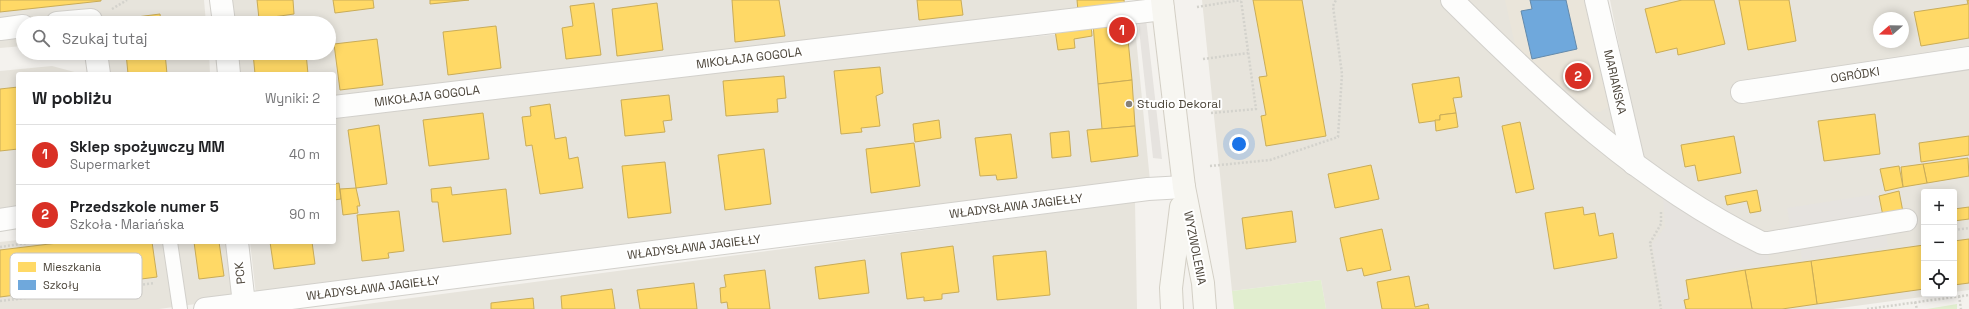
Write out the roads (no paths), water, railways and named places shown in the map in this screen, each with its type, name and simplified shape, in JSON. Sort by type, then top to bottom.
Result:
[{"type":"main road","name":"WYZWOLENIA","points":[[1163,4],[1184,187],[1203,284],[1205,309]]},
{"type":"main road","name":"WYZWOLENIA","points":[[1172,309],[1172,288],[1184,187]]},
{"type":"street","points":[[221,0],[223,16]]},
{"type":"street","points":[[1452,0],[1526,72],[1582,122],[1634,164],[1696,206],[1762,243],[1906,220]]},
{"type":"street","name":"MARIAŃSKA","points":[[1596,0],[1634,164]]},
{"type":"street","name":"MIKOŁAJA GOGOLA","points":[[336,107],[1163,4]]},
{"type":"street","points":[[0,29],[16,27]]},
{"type":"street","name":"OGRÓDKI","points":[[1742,92],[1969,58]]},
{"type":"street","points":[[97,60],[99,72]]},
{"type":"street","points":[[228,60],[229,72]]},
{"type":"street","name":"WŁADYSŁAWA JAGIEŁŁY","points":[[205,309],[1148,189],[1184,187]]},
{"type":"street","points":[[0,220],[16,217]]},
{"type":"street","name":"PCK","points":[[237,244],[244,304]]},
{"type":"lane","points":[[170,244],[180,309]]},
{"type":"place","name":"Sklep spożywczy MM","points":[[1122,30]]},
{"type":"place","name":"Przedszkole numer 5","points":[[1578,76]]},
{"type":"place","name":"Studio Dekoral","points":[[1129,104]]}]
